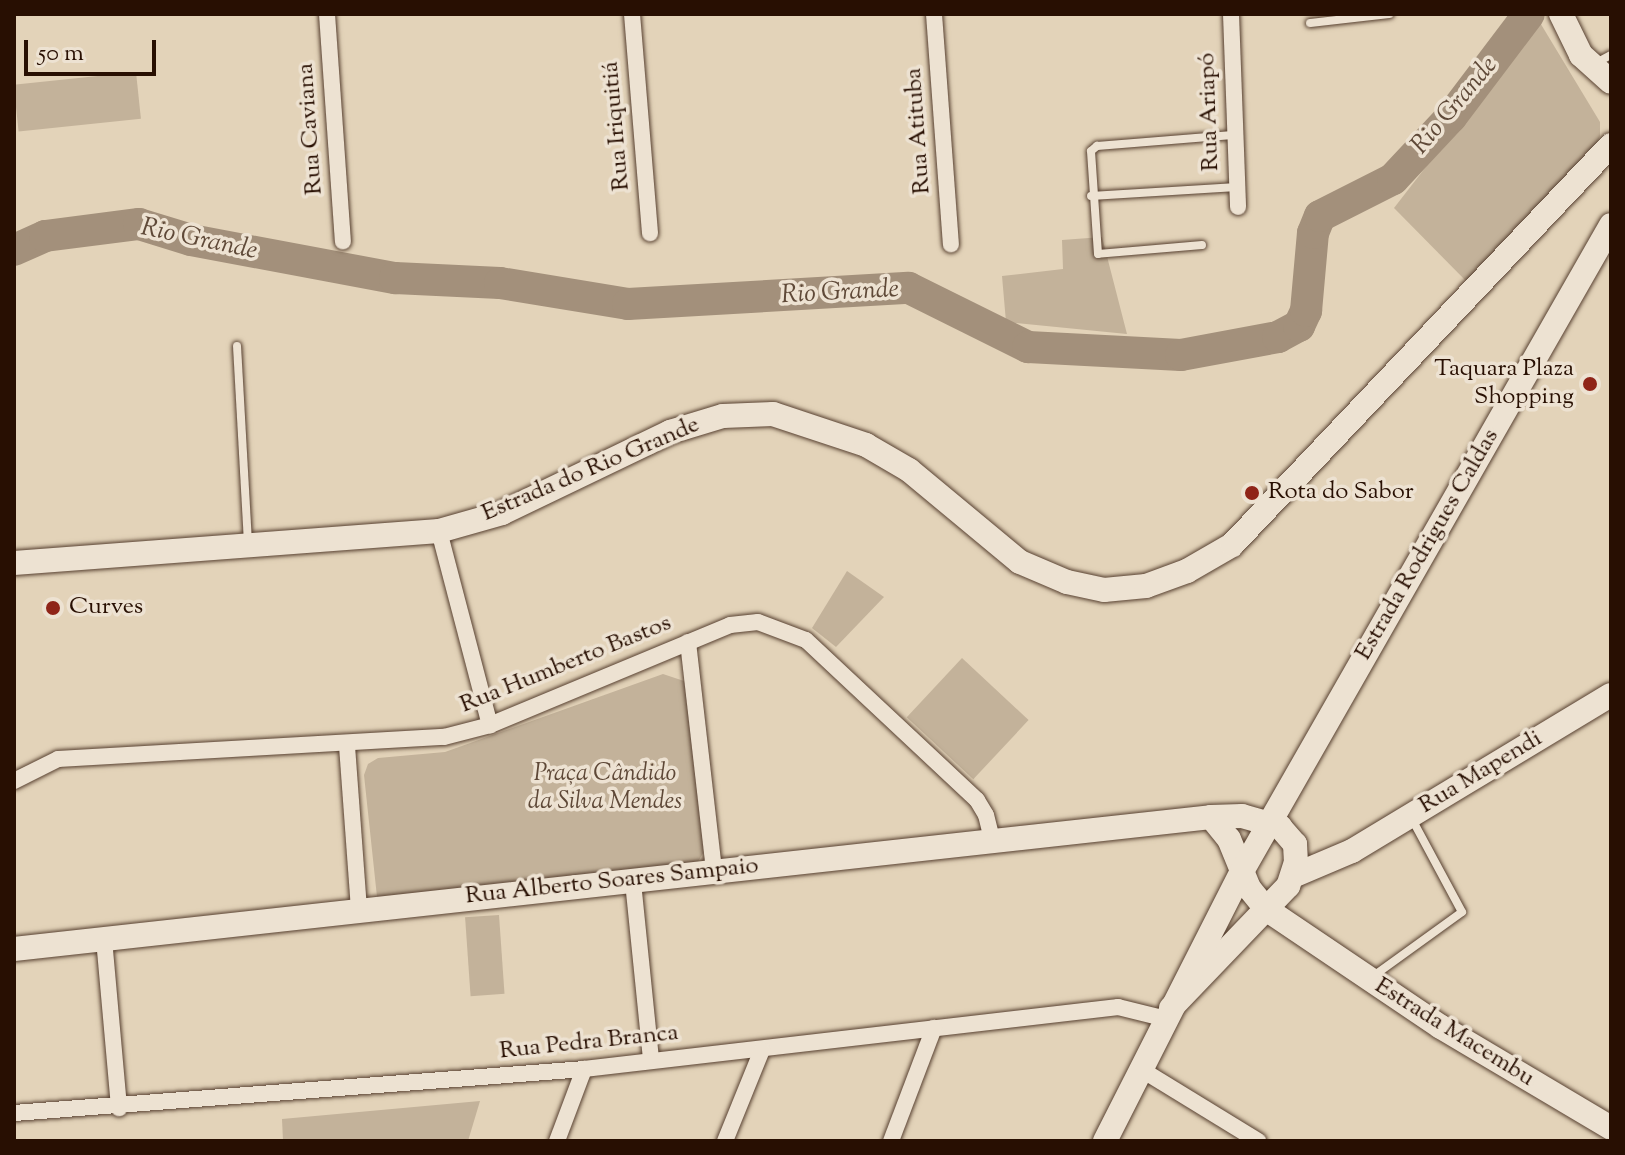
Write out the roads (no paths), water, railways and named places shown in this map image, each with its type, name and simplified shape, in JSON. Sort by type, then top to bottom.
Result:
[{"type":"main road","points":[[1562,15],[1605,73]]},
{"type":"main road","name":"Estrada do Rio Grande","points":[[14,563],[439,531],[502,513],[670,432],[723,416],[773,414],[866,445],[909,470],[1020,562],[1067,582],[1104,590],[1146,586],[1187,571],[1232,545],[1611,145]]},
{"type":"main road","name":"Estrada Rodrigues Caldas","points":[[1105,1141],[1139,1068],[1241,873],[1611,225]]},
{"type":"main road","name":"Rua Mapendi","points":[[1281,892],[1611,695]]},
{"type":"main road","points":[[1211,817],[1229,839],[1241,873]]},
{"type":"main road","name":"Rua Alberto Soares Sampaio","points":[[14,949],[359,909],[633,882],[714,870],[993,844],[1211,817],[1270,822]]},
{"type":"main road","points":[[1270,822],[1295,844],[1352,851]]},
{"type":"main road","points":[[1281,892],[1295,844]]},
{"type":"main road","name":"Estrada Macembu","points":[[1241,873],[1281,892],[1300,933],[1368,980],[1611,1128]]},
{"type":"main road","name":"Estrada Rodrigues Caldas","points":[[1168,1013],[1281,892]]},
{"type":"street","name":"Rua Caviana","points":[[327,14],[343,241]]},
{"type":"street","name":"Rua Iriquitiá","points":[[632,14],[650,233]]},
{"type":"street","name":"Rua Atituba","points":[[934,14],[951,244]]},
{"type":"street","name":"Rua Ariapó","points":[[1231,14],[1238,207]]},
{"type":"street","points":[[439,531],[490,725]]},
{"type":"street","name":"Rua Humberto Bastos","points":[[14,781],[58,759],[347,746],[444,737],[490,725],[730,625],[758,622],[806,640],[977,800],[986,815],[993,844]]},
{"type":"street","points":[[688,642],[714,870]]},
{"type":"street","points":[[347,746],[359,909]]},
{"type":"street","points":[[633,882],[651,1060]]},
{"type":"street","points":[[104,939],[119,1108]]},
{"type":"street","name":"Rua Pedra Branca","points":[[14,1113],[119,1108],[584,1069],[1118,1007],[1168,1013]]},
{"type":"street","points":[[891,1141],[934,1028]]},
{"type":"street","points":[[725,1141],[762,1050]]},
{"type":"street","points":[[1139,1068],[1258,1141]]},
{"type":"street","points":[[557,1141],[584,1069]]},
{"type":"lane","points":[[1310,23],[1389,14]]},
{"type":"lane","points":[[1202,245],[1100,256],[1091,196],[1093,148],[1233,135]]},
{"type":"lane","points":[[1091,196],[1237,187]]},
{"type":"lane","points":[[237,346],[249,545]]},
{"type":"lane","points":[[1368,980],[1462,912],[1410,816]]},
{"type":"waterway","name":"Rio Grande","points":[[14,250],[45,236],[139,224],[191,240],[395,278],[500,283],[628,304],[909,288],[1028,347],[1181,355],[1278,337],[1299,326],[1306,311],[1313,233],[1320,216],[1393,179],[1451,117],[1529,14]]},
{"type":"place","name":"Taquara Plaza Shopping","points":[[1590,384]]},
{"type":"place","name":"Rota do Sabor","points":[[1252,493]]},
{"type":"place","name":"Curves","points":[[53,608]]},
{"type":"park label","name":"Praça Cândido da Silva Mendes","points":[[605,789]]}]
